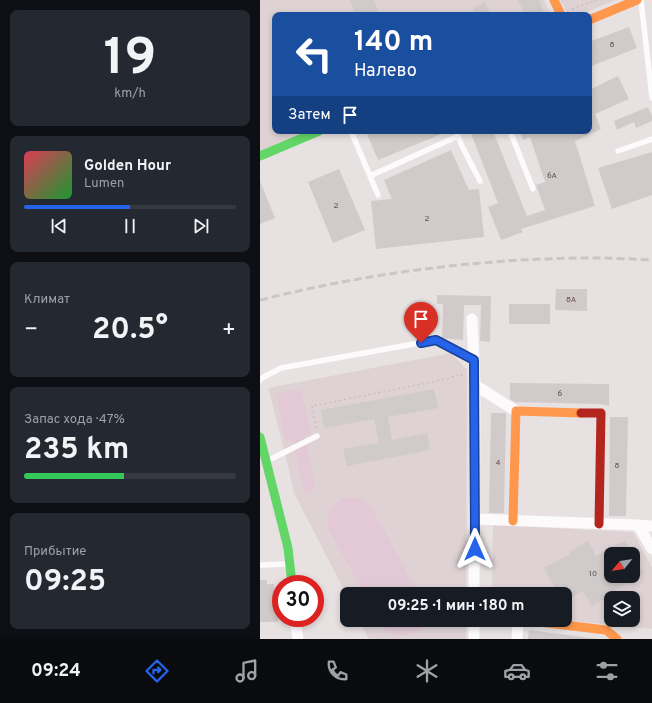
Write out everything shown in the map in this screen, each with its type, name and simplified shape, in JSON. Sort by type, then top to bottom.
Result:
[{"type":"street","points":[[554,0],[560,12]]},
{"type":"street","points":[[592,18],[625,2],[637,0]]},
{"type":"street","points":[[260,156],[312,134]]},
{"type":"street","points":[[472,319],[474,360],[474,587]]},
{"type":"street","points":[[474,385],[516,411],[601,413],[599,524]]},
{"type":"street","points":[[513,521],[516,411]]},
{"type":"street","points":[[260,437],[263,463],[288,548],[291,575]]},
{"type":"street","points":[[475,519],[652,526]]},
{"type":"street","points":[[638,525],[652,548]]},
{"type":"street","points":[[572,626],[606,630],[617,639]]},
{"type":"street","points":[[296,627],[298,639]]},
{"type":"street","points":[[474,627],[474,639]]},
{"type":"street","points":[[517,639],[518,627]]},
{"type":"lane","points":[[641,0],[652,98]]},
{"type":"lane","points":[[352,134],[378,195]]},
{"type":"lane","points":[[370,176],[455,134]]},
{"type":"lane","points":[[457,134],[480,181]]},
{"type":"lane","points":[[511,134],[533,189]]},
{"type":"lane","points":[[618,151],[652,139]]},
{"type":"lane","points":[[260,380],[281,368],[436,340],[474,360]]},
{"type":"lane","points":[[263,463],[317,436]]},
{"type":"lane","points":[[260,565],[290,564]]},
{"type":"path","points":[[566,6],[572,9],[597,0]]},
{"type":"path","points":[[317,436],[312,406],[447,379],[460,374],[474,385]]},
{"type":"shaded area","points":[[260,0],[544,0],[550,12],[272,12],[272,134],[300,134],[260,151]]},
{"type":"shaded area","points":[[560,0],[616,0],[586,12],[567,12]]},
{"type":"shaded area","points":[[451,353],[467,370],[466,587],[342,587],[294,493],[268,388]]},
{"type":"shaded area","points":[[301,389],[311,434],[304,436],[316,489],[304,492],[293,441],[286,442],[276,394]]},
{"type":"shaded area","points":[[348,497],[361,499],[371,507],[415,587],[361,587],[328,529],[329,512],[334,505],[342,499]]},
{"type":"shaded area","points":[[493,525],[633,532],[652,567],[652,629],[632,627],[640,627],[640,591],[604,591],[604,624],[572,621],[572,587],[492,587]]},
{"type":"shaded area","points":[[363,627],[466,627],[466,639],[369,639]]},
{"type":"shaded area","points":[[384,627],[422,627],[415,633],[403,636],[391,634],[386,631]]},
{"type":"building","points":[[350,0],[374,0],[379,12],[355,12]]},
{"type":"building","points":[[518,0],[539,0],[544,12],[524,12]]},
{"type":"building","points":[[485,2],[490,12],[475,12],[473,8]]},
{"type":"building","points":[[629,27],[637,48],[592,66],[592,41]]},
{"type":"building","points":[[618,76],[629,99],[595,114],[601,129],[592,133],[592,89]]},
{"type":"building","points":[[648,107],[652,116],[652,121],[636,128],[634,122],[617,130],[614,121]]},
{"type":"building","points":[[367,134],[442,134],[378,160]]},
{"type":"building","points":[[471,134],[494,134],[527,216],[545,210],[536,185],[545,182],[530,137],[523,140],[521,134],[590,134],[575,141],[595,206],[521,229],[523,232],[501,240],[488,207],[498,203]]},
{"type":"building","points":[[451,150],[469,190],[479,189],[484,237],[376,249],[371,201],[392,199],[384,180]]},
{"type":"building","points":[[652,152],[652,195],[612,209],[598,168]]},
{"type":"building","points":[[339,169],[365,230],[333,243],[308,182]]},
{"type":"building","points":[[260,181],[275,218],[260,224]]},
{"type":"building","points":[[556,289],[587,289],[587,311],[555,310]]},
{"type":"building","points":[[437,295],[491,296],[490,342],[480,341],[481,305],[464,305],[463,340],[442,338],[443,304],[437,304]]},
{"type":"building","points":[[509,304],[550,304],[550,324],[509,324]]},
{"type":"building","points":[[510,383],[609,384],[609,406],[601,404],[515,402],[510,399]]},
{"type":"building","points":[[434,389],[438,408],[388,417],[392,440],[427,433],[430,450],[347,466],[343,449],[379,443],[374,419],[324,428],[321,410]]},
{"type":"building","points":[[491,413],[506,413],[504,513],[489,513]]},
{"type":"building","points":[[610,417],[628,417],[626,516],[609,516]]},
{"type":"building","points":[[625,540],[629,547],[612,547]]},
{"type":"building","points":[[588,541],[596,556],[604,552],[604,583],[628,583],[613,591],[604,591],[604,599],[592,606],[583,591],[572,597],[572,587],[554,587],[544,568],[570,554],[569,552]]},
{"type":"building","points":[[640,567],[644,574],[640,576]]},
{"type":"building","points":[[260,580],[267,580],[267,584],[272,584],[272,622],[260,622]]},
{"type":"building","points":[[529,630],[598,639],[528,639]]},
{"type":"railway","points":[[260,300],[342,282],[468,264],[552,259],[601,258],[652,260]]},
{"type":"traffic: fast","points":[[260,156],[312,134]]},
{"type":"traffic: fast","points":[[260,437],[288,548],[291,575]]},
{"type":"traffic: slow","points":[[554,0],[560,12]]},
{"type":"traffic: slow","points":[[592,19],[637,0]]},
{"type":"traffic: slow","points":[[513,521],[516,411],[581,413]]},
{"type":"traffic: slow","points":[[572,626],[606,630],[617,639]]},
{"type":"traffic: jam","points":[[581,413],[601,413],[599,524]]},
{"type":"route","points":[[421,343],[436,340],[474,360],[475,549]]}]
